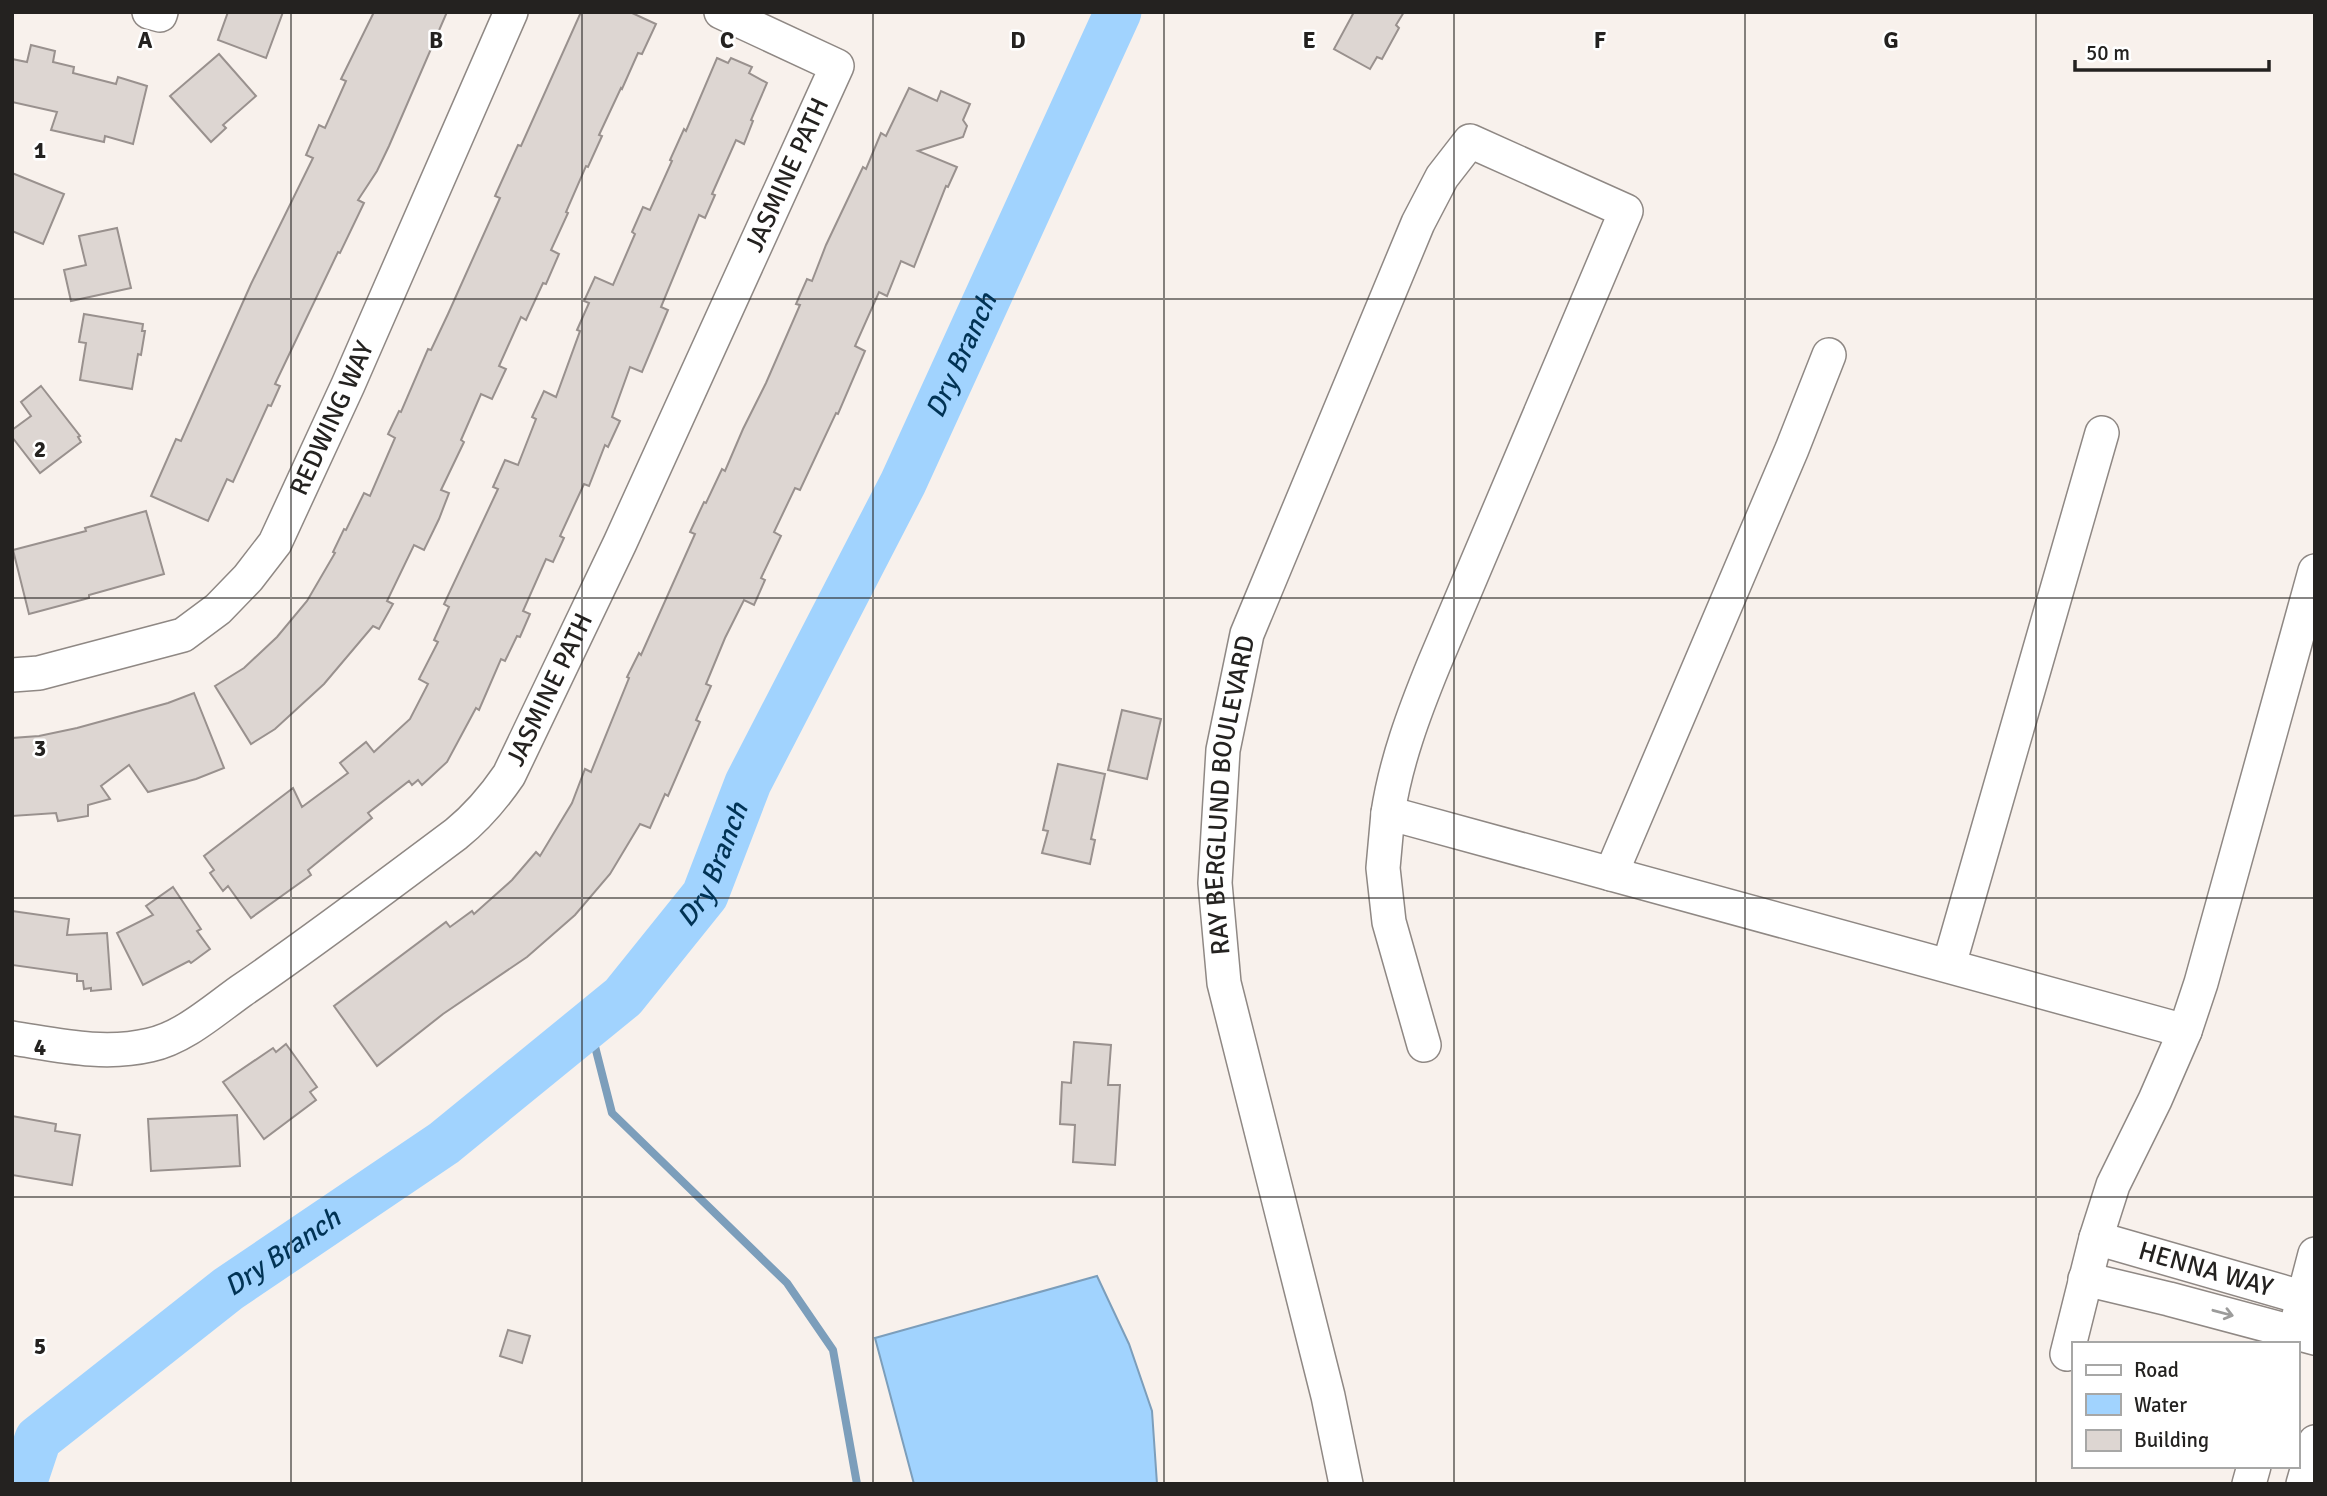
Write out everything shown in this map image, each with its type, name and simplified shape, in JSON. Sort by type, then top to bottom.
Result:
[{"type":"street","points":[[149,12],[160,15],[161,12]]},
{"type":"street","name":"REDWING WAY","points":[[12,675],[39,673],[183,635],[218,609],[248,578],[275,542],[348,385],[511,12]]},
{"type":"street","name":"JASMINE PATH","points":[[12,1038],[89,1050],[117,1051],[152,1045],[182,1032],[281,964],[456,834],[472,821],[498,791],[509,775],[620,543],[837,66],[721,12]]},
{"type":"street","name":"RAY BERGLUND BOULEVARD","points":[[1346,1484],[1328,1396],[1224,983],[1215,883],[1223,750],[1247,634],[1418,223],[1442,177],[1471,141],[1626,211],[1407,732],[1393,776],[1388,813]]},
{"type":"street","points":[[1611,874],[1792,449],[1829,355]]},
{"type":"street","points":[[1949,965],[2102,433]]},
{"type":"street","points":[[2067,1354],[2096,1238],[2113,1185],[2155,1100],[2185,1031],[2201,983],[2315,571]]},
{"type":"street","points":[[1424,1045],[1388,922],[1383,868],[1388,813],[2185,1031]]},
{"type":"street","name":"HENNA WAY","points":[[2096,1238],[2309,1299]]},
{"type":"street","points":[[2300,1338],[2315,1254]]},
{"type":"street","points":[[2169,1299],[2179,1262]]},
{"type":"street","name":"HENNA WAY","points":[[2085,1279],[2169,1299],[2300,1338]]},
{"type":"street","points":[[2303,1484],[2315,1442]]},
{"type":"water","points":[[1097,1276],[1129,1344],[1152,1411],[1157,1484],[914,1484],[875,1338]]},
{"type":"building","points":[[228,12],[283,12],[266,58],[218,40]]},
{"type":"building","points":[[374,12],[447,12],[389,146],[358,200],[364,203],[275,384],[280,386],[271,406],[268,405],[233,482],[227,479],[208,521],[151,496],[176,439],[181,441],[251,284],[313,158],[306,155],[319,125],[325,128],[346,81],[341,79]]},
{"type":"building","points":[[581,12],[630,12],[656,24],[642,54],[638,53],[621,88],[566,212],[568,213],[551,250],[559,254],[546,284],[543,283],[526,320],[521,317],[499,366],[506,369],[492,399],[481,394],[461,440],[464,442],[441,490],[449,493],[439,519],[424,550],[414,545],[387,601],[393,604],[379,629],[373,626],[324,684],[275,729],[251,744],[215,686],[244,668],[277,637],[307,601],[335,553],[333,552],[344,529],[346,530],[364,493],[370,496],[395,438],[388,434],[399,411],[401,412],[428,349],[431,350],[448,314],[500,198],[495,196],[518,145],[521,146]]},
{"type":"building","points":[[1354,12],[1404,12],[1396,25],[1399,28],[1382,59],[1377,57],[1370,69],[1334,49]]},
{"type":"building","points":[[31,45],[55,51],[53,62],[74,67],[73,73],[116,84],[118,77],[147,86],[133,144],[105,136],[104,142],[51,130],[57,112],[12,102],[12,59],[27,62]]},
{"type":"building","points":[[219,54],[256,96],[223,125],[226,128],[211,142],[170,96]]},
{"type":"building","points":[[717,58],[728,63],[731,58],[752,67],[749,73],[767,83],[744,144],[736,140],[712,194],[715,195],[705,218],[699,215],[661,307],[668,310],[642,372],[630,367],[612,417],[620,421],[608,447],[605,445],[589,486],[584,484],[560,536],[564,538],[553,562],[546,559],[523,611],[530,614],[520,637],[517,636],[505,661],[501,659],[479,710],[476,708],[447,762],[422,785],[418,780],[412,785],[409,781],[368,813],[372,818],[308,870],[311,875],[251,918],[228,886],[223,891],[210,873],[214,870],[204,856],[293,788],[302,807],[348,773],[340,763],[366,742],[374,752],[410,719],[428,684],[419,679],[438,642],[434,640],[449,607],[444,604],[498,489],[493,487],[505,460],[518,465],[536,419],[532,417],[544,391],[556,397],[580,331],[577,330],[589,303],[584,301],[595,277],[613,285],[635,234],[632,232],[643,207],[650,210]]},
{"type":"building","points":[[909,88],[937,101],[941,91],[970,104],[963,120],[967,126],[963,137],[918,151],[957,167],[948,187],[946,186],[914,267],[901,261],[887,296],[879,292],[855,346],[865,351],[838,414],[836,413],[800,490],[795,488],[774,532],[781,536],[761,578],[765,580],[754,605],[744,600],[725,638],[706,684],[711,686],[696,720],[700,722],[668,796],[665,794],[650,828],[640,824],[610,874],[575,915],[527,957],[443,1014],[377,1066],[334,1006],[446,922],[450,927],[472,911],[474,914],[512,880],[536,852],[540,856],[572,803],[585,769],[591,772],[629,678],[627,677],[639,653],[641,655],[695,534],[690,532],[722,469],[725,471],[766,383],[800,305],[796,304],[807,279],[812,281],[863,167],[866,169],[881,133],[886,136]]},
{"type":"building","points":[[12,173],[64,194],[43,244],[12,231]]},
{"type":"building","points":[[117,228],[131,288],[71,301],[64,270],[86,265],[79,236]]},
{"type":"building","points":[[84,314],[143,324],[142,331],[145,331],[141,355],[138,354],[132,389],[80,380],[86,343],[79,342]]},
{"type":"building","points":[[41,386],[80,436],[78,437],[81,442],[40,473],[12,437],[12,430],[31,416],[21,402]]},
{"type":"building","points":[[146,511],[164,574],[29,614],[13,550],[86,531],[85,528]]},
{"type":"building","points":[[194,693],[224,768],[148,792],[129,765],[101,786],[110,799],[88,805],[88,816],[58,821],[56,813],[12,816],[12,738],[39,736],[77,728],[168,703]]},
{"type":"building","points":[[1122,710],[1161,719],[1147,779],[1108,770]]},
{"type":"building","points":[[1058,764],[1105,774],[1091,839],[1095,840],[1090,864],[1042,853],[1048,831],[1043,830]]},
{"type":"building","points":[[173,887],[201,929],[197,931],[210,949],[191,963],[189,961],[143,985],[117,933],[153,915],[146,906]]},
{"type":"building","points":[[12,911],[69,919],[67,935],[107,933],[111,989],[91,991],[91,988],[84,989],[83,981],[77,981],[77,974],[12,965]]},
{"type":"building","points":[[1074,1042],[1111,1045],[1108,1085],[1120,1085],[1115,1165],[1073,1162],[1075,1125],[1060,1124],[1062,1082],[1071,1083]]},
{"type":"building","points":[[286,1044],[317,1087],[310,1092],[316,1100],[264,1139],[223,1082],[273,1048],[276,1052]]},
{"type":"building","points":[[237,1115],[240,1166],[151,1171],[148,1119]]},
{"type":"building","points":[[12,1116],[56,1124],[55,1131],[80,1135],[72,1185],[12,1175]]},
{"type":"building","points":[[508,1330],[530,1336],[522,1363],[500,1356]]},
{"type":"waterway","name":"Dry Branch","points":[[23,1484],[38,1439],[228,1289],[444,1143],[623,997],[705,895],[748,783],[903,483],[1118,12]]},
{"type":"waterway","points":[[589,1023],[612,1113],[787,1283],[833,1350],[857,1484]]}]
